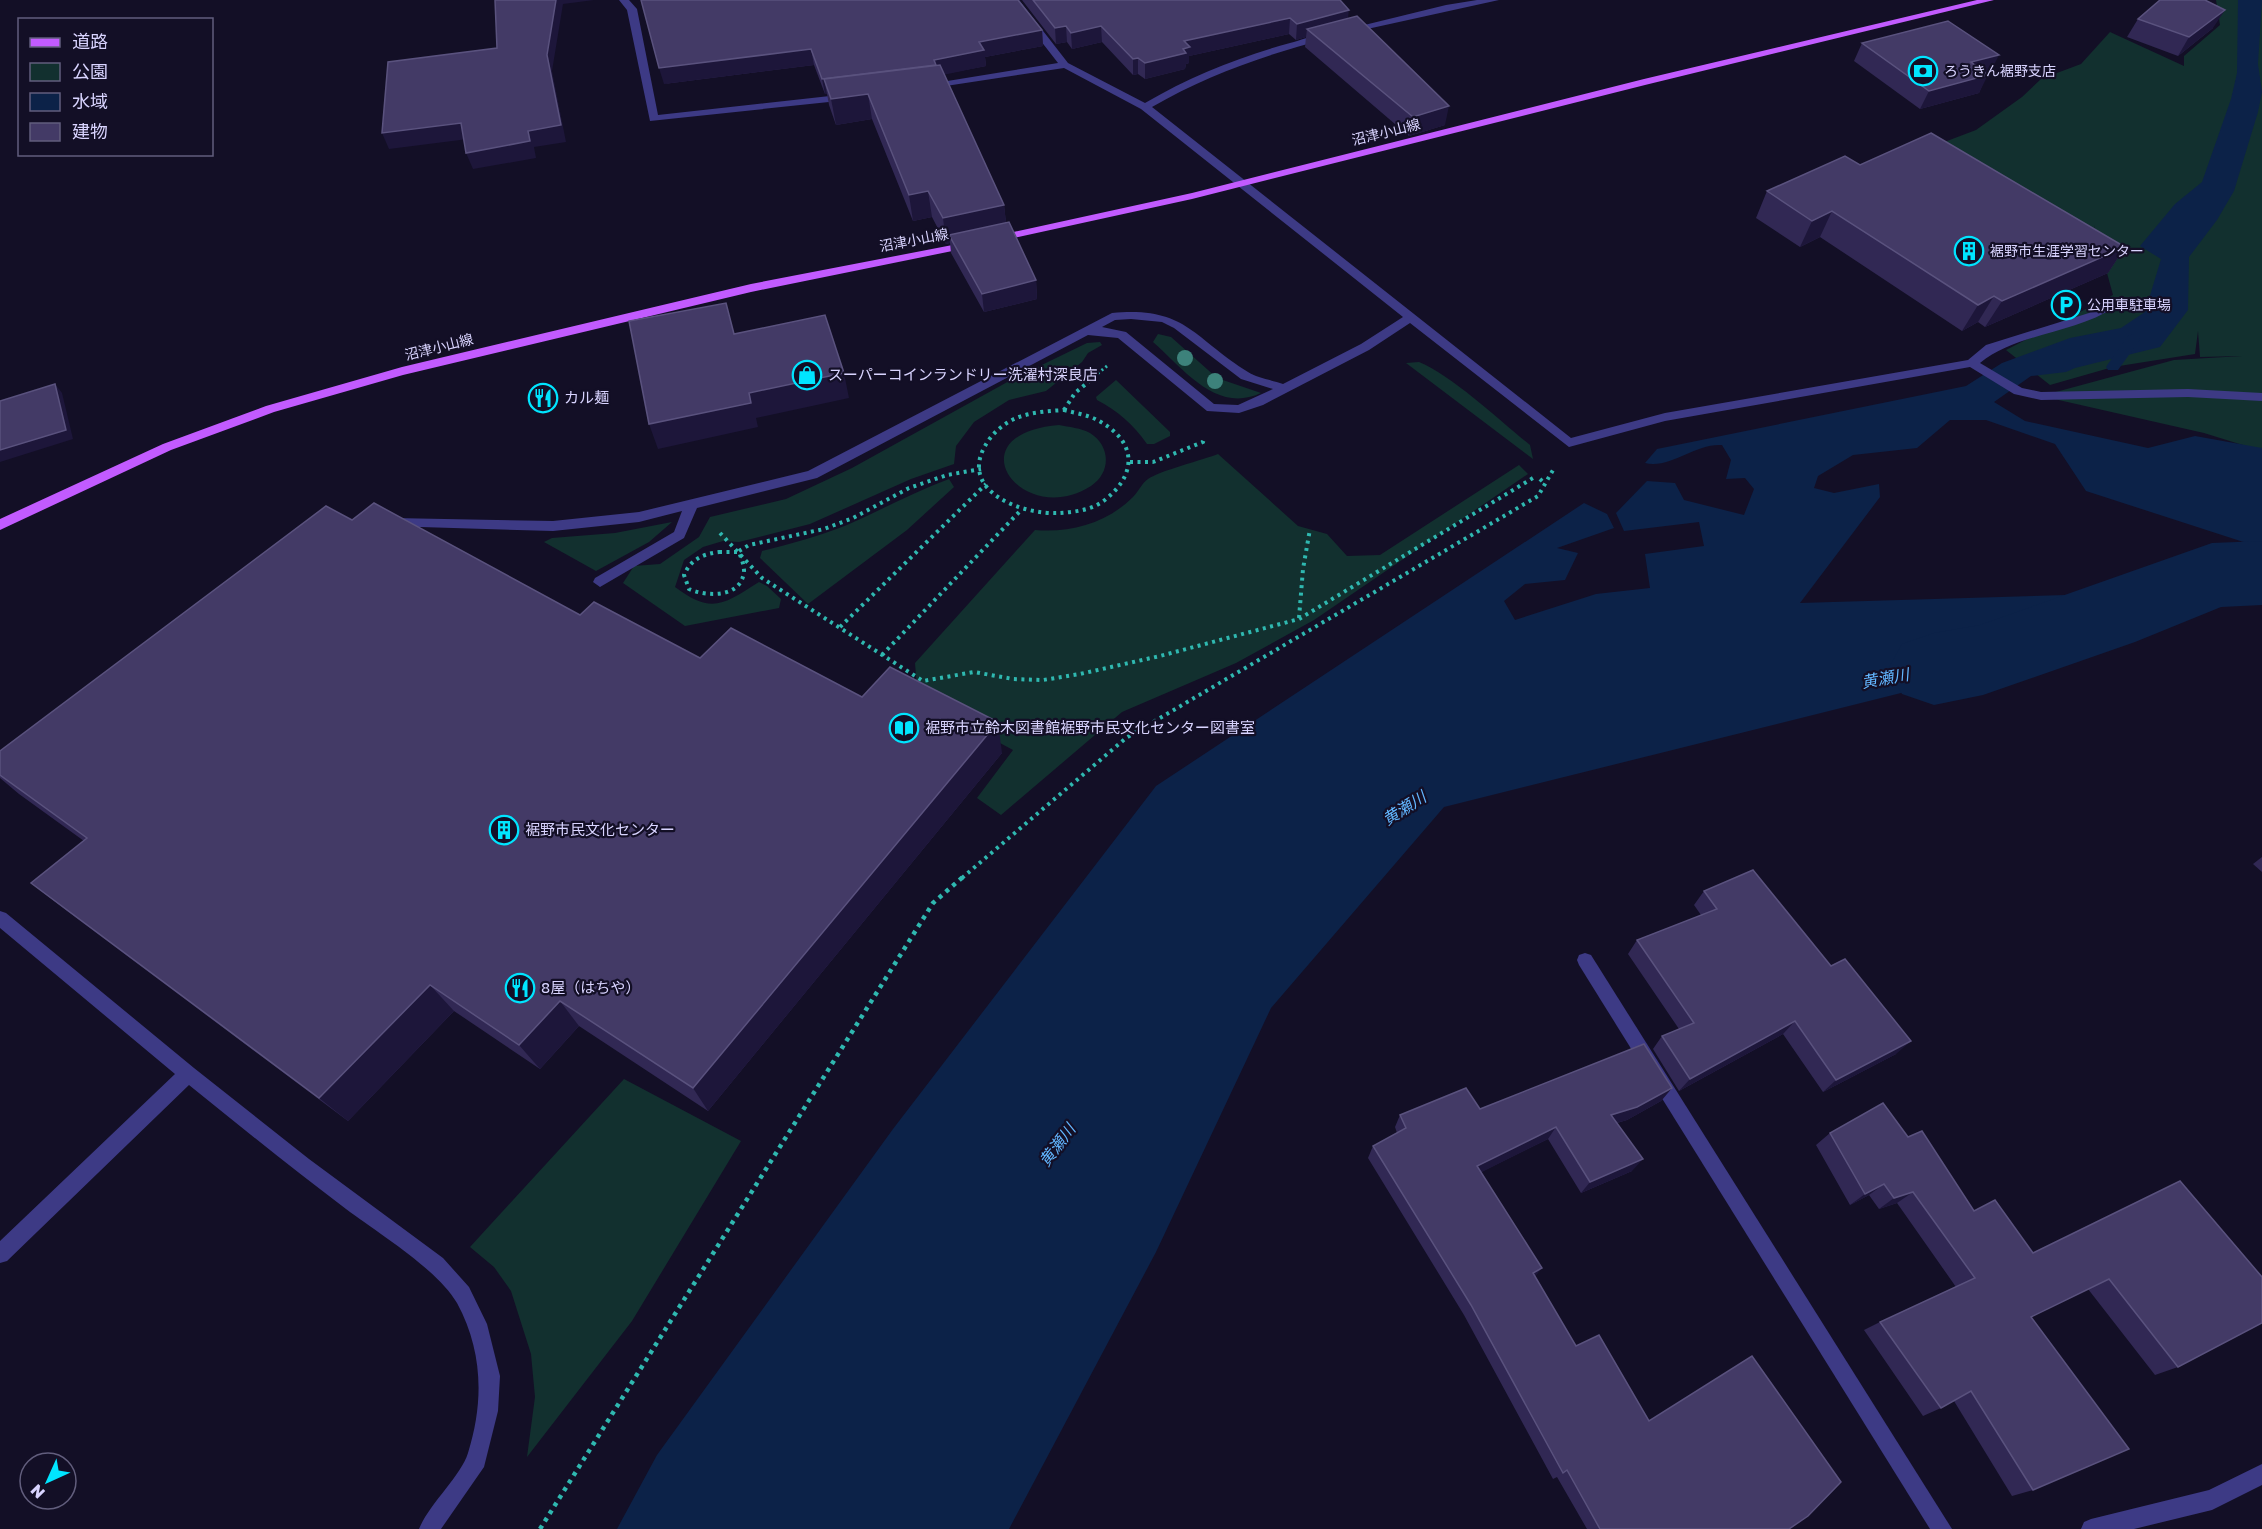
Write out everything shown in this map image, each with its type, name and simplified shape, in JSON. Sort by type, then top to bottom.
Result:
[{"type":"main road","name":"沼津小山線","points":[[0,525],[178,443],[270,409],[402,371],[751,288],[957,247],[1242,184],[1644,82],[1934,15],[1989,0]]},
{"type":"street","points":[[624,0],[632,9],[654,119],[855,96]]},
{"type":"street","points":[[1014,0],[1065,65],[1146,107],[1569,444],[1665,417],[1972,363],[1990,348],[2093,316],[2111,304]]},
{"type":"street","points":[[1146,107],[1179,86],[1226,66],[1281,48],[1446,8],[1494,0]]},
{"type":"street","points":[[914,90],[1065,65]]},
{"type":"street","points":[[377,523],[553,526],[639,517],[812,475],[1112,317],[1131,315],[1164,319],[1178,325],[1245,376],[1284,388]]},
{"type":"street","points":[[1085,331],[1106,331],[1122,335],[1211,408],[1239,409],[1259,402],[1365,347],[1410,318]]},
{"type":"street","points":[[1972,363],[1983,372],[2018,391],[2041,396],[2188,393],[2262,397]]},
{"type":"street","points":[[600,582],[679,535],[691,506]]},
{"type":"street","points":[[0,918],[188,1074],[303,1165],[436,1265],[462,1294],[477,1324],[490,1376],[488,1411],[477,1460],[429,1529]]},
{"type":"street","points":[[1585,960],[1942,1529]]},
{"type":"street","points":[[0,1254],[188,1074]]},
{"type":"street","points":[[2091,1529],[2212,1500],[2262,1474]]},
{"type":"path","points":[[1064,410],[1075,393],[1133,345]]},
{"type":"path","points":[[1130,462],[1153,462],[1203,442],[1211,408]]},
{"type":"path","points":[[1064,410],[1087,414],[1107,423],[1122,436],[1130,453],[1130,470],[1121,486],[1105,501],[1083,510],[1058,515],[1033,513],[1010,505],[992,493],[982,477],[981,470],[980,460],[985,443],[998,429],[1017,418],[1040,411],[1064,410]]},
{"type":"path","points":[[540,1529],[933,903],[1126,738],[1538,496],[1569,444]]},
{"type":"path","points":[[739,552],[744,568],[743,575],[733,588],[714,595],[696,593],[689,589],[684,575],[692,561],[709,553],[739,552],[749,545],[824,529],[923,482],[981,470]]},
{"type":"path","points":[[691,506],[739,552],[762,578],[923,681],[974,672],[1013,679],[1044,680],[1161,656],[1299,619],[1533,478]]},
{"type":"path","points":[[1540,479],[1545,484]]},
{"type":"path","points":[[840,627],[986,484]]},
{"type":"path","points":[[882,655],[1022,509]]},
{"type":"path","points":[[1299,619],[1303,569],[1310,529]]},
{"type":"green space","points":[[2216,0],[2262,0],[2262,451],[2204,433],[2041,396],[2174,360],[2242,356],[2200,357],[2198,331],[2195,354],[2113,367],[2050,385],[2006,350],[2113,295],[2094,225],[2100,259],[1918,152],[1976,130],[2022,97],[2041,79],[2081,64],[2110,32],[2184,66],[2184,56],[2220,25]]},
{"type":"green space","points":[[1158,334],[1171,337],[1217,378],[1261,393],[1245,398],[1230,398],[1202,386],[1153,342]]},
{"type":"green space","points":[[1100,342],[1102,345],[1088,353],[1082,362],[1046,391],[1009,400],[974,422],[956,446],[954,464],[911,479],[810,524],[739,542],[723,541],[703,547],[684,560],[675,587],[688,596],[709,604],[718,603],[727,601],[759,582],[781,599],[779,608],[685,626],[623,583],[634,566],[660,564],[699,537],[710,517],[786,499],[852,468],[1011,380],[1087,343]]},
{"type":"green space","points":[[1419,362],[1461,388],[1530,445],[1533,459],[1406,363]]},
{"type":"green space","points":[[1116,380],[1170,432],[1170,436],[1154,444],[1147,444],[1125,419],[1097,400],[1096,397]]},
{"type":"green space","points":[[1059,425],[1090,433],[1102,445],[1106,460],[1098,481],[1065,496],[1042,496],[1022,488],[1009,475],[1004,460],[1009,445],[1027,432]]},
{"type":"green space","points":[[1218,454],[1298,526],[1327,534],[1347,556],[1380,555],[1519,465],[1528,474],[1314,620],[1236,663],[1122,712],[1001,815],[977,798],[1013,750],[918,699],[915,663],[1035,530],[1075,528],[1100,520],[1123,506],[1146,481],[1154,476]]},
{"type":"green space","points":[[949,479],[954,487],[907,530],[808,604],[760,558],[762,551],[805,540],[847,525]]},
{"type":"green space","points":[[672,522],[649,542],[596,571],[544,542],[552,538],[615,533]]},
{"type":"green space","points":[[624,1079],[741,1141],[632,1321],[527,1457],[535,1397],[531,1354],[511,1291],[494,1267],[470,1247]]},
{"type":"water","points":[[2238,0],[2262,0],[2258,64],[2262,92],[2234,191],[2217,220],[2189,257],[2188,310],[2160,347],[2066,372],[2031,376],[1994,402],[2025,421],[2148,448],[2195,436],[2262,448],[2262,548],[2086,491],[2055,444],[1986,420],[1950,420],[1917,448],[1853,455],[1818,476],[1814,488],[1834,493],[1879,484],[1880,497],[1800,603],[2169,592],[1905,692],[1444,807],[1271,1008],[1156,1252],[1009,1529],[617,1529],[657,1455],[893,1129],[1156,786],[1584,503],[1607,514],[1614,528],[1557,548],[1578,553],[1565,580],[1525,584],[1504,601],[1515,620],[1596,594],[1650,588],[1645,554],[1704,546],[1699,522],[1624,531],[1616,513],[1647,481],[1675,483],[1684,500],[1744,515],[1754,489],[1745,478],[1726,479],[1731,460],[1722,445],[1712,445],[1664,462],[1645,463],[1657,449],[1966,386],[2002,363],[2070,338],[2121,328],[2145,312],[2161,259],[2140,246],[2175,204],[2202,182],[2231,99],[2237,73]]},
{"type":"building","points":[[495,0],[556,0],[547,55],[561,125],[528,131],[530,141],[466,153],[461,123],[382,133],[388,62],[497,48]]},
{"type":"building","points":[[641,0],[1018,0],[1042,30],[979,42],[984,50],[934,60],[936,65],[822,79],[811,49],[659,68]]},
{"type":"building","points":[[1033,0],[1340,0],[1349,10],[1297,24],[1290,18],[1184,41],[1190,47],[1183,49],[1186,53],[1145,63],[1138,58],[1133,59],[1101,26],[1071,33],[1066,26],[1055,28]]},
{"type":"building","points":[[2160,0],[2205,0],[2225,10],[2189,37],[2138,19]]},
{"type":"building","points":[[1357,16],[1449,106],[1413,117],[1307,29]]},
{"type":"building","points":[[1948,21],[1999,55],[1971,62],[1988,75],[1929,91],[1862,43]]},
{"type":"building","points":[[940,65],[1004,205],[943,218],[928,191],[909,195],[868,94],[831,99],[824,79]]},
{"type":"building","name":"裾野市生涯学習センター","points":[[1931,133],[2125,247],[2002,301],[1994,296],[1978,305],[1832,211],[1812,221],[1767,191],[1845,156],[1860,165]]},
{"type":"building","points":[[1009,222],[1036,280],[982,294],[949,235]]},
{"type":"building","points":[[726,303],[734,334],[825,315],[844,373],[749,393],[751,403],[649,424],[629,321]]},
{"type":"building","points":[[55,384],[66,430],[0,450],[0,401]]},
{"type":"building","name":"裾野市民文化センター","points":[[374,503],[580,615],[594,602],[700,658],[731,628],[862,697],[890,667],[998,722],[693,1088],[560,1001],[519,1045],[430,985],[319,1098],[31,883],[87,838],[0,775],[0,751],[326,506],[352,520]]},
{"type":"building","points":[[1753,870],[1831,966],[1845,959],[1911,1041],[1836,1080],[1795,1021],[1690,1079],[1662,1036],[1694,1023],[1637,940],[1717,909],[1704,891]]},
{"type":"building","points":[[1644,1044],[1672,1088],[1637,1107],[1611,1115],[1643,1159],[1590,1182],[1556,1127],[1477,1166],[1542,1268],[1533,1273],[1576,1346],[1599,1335],[1649,1421],[1752,1356],[1841,1482],[1808,1516],[1789,1529],[1600,1529],[1567,1470],[1563,1473],[1471,1305],[1373,1146],[1406,1128],[1400,1115],[1466,1088],[1480,1109]]},
{"type":"building","points":[[1883,1103],[1908,1137],[1922,1131],[1974,1211],[1995,1200],[2033,1253],[2180,1181],[2262,1277],[2262,1323],[2178,1367],[2109,1279],[2031,1317],[2129,1449],[2033,1490],[1971,1391],[1941,1408],[1880,1322],[1975,1278],[1913,1192],[1894,1198],[1884,1184],[1865,1194],[1830,1133]]},
{"type":"waterway","points":[[2133,339],[2113,367],[2134,338]]},
{"type":"waterway","name":"黄瀬川","points":[[1934,669],[1983,660],[2104,618],[2212,575],[2262,573]]},
{"type":"place","name":"ろうきん裾野支店","points":[[1923,71]]},
{"type":"place","name":"裾野市生涯学習センター","points":[[1969,251]]},
{"type":"place","name":"公用車駐車場","points":[[2066,305]]},
{"type":"place","name":"スーパーコインランドリー洗濯村深良店","points":[[807,375]]},
{"type":"place","name":"カル麺","points":[[543,398]]},
{"type":"place","name":"裾野市立鈴木図書館裾野市民文化センター図書室","points":[[904,728]]},
{"type":"place","name":"裾野市民文化センター","points":[[504,830]]},
{"type":"place","name":"8屋（はちや）","points":[[520,988]]}]
